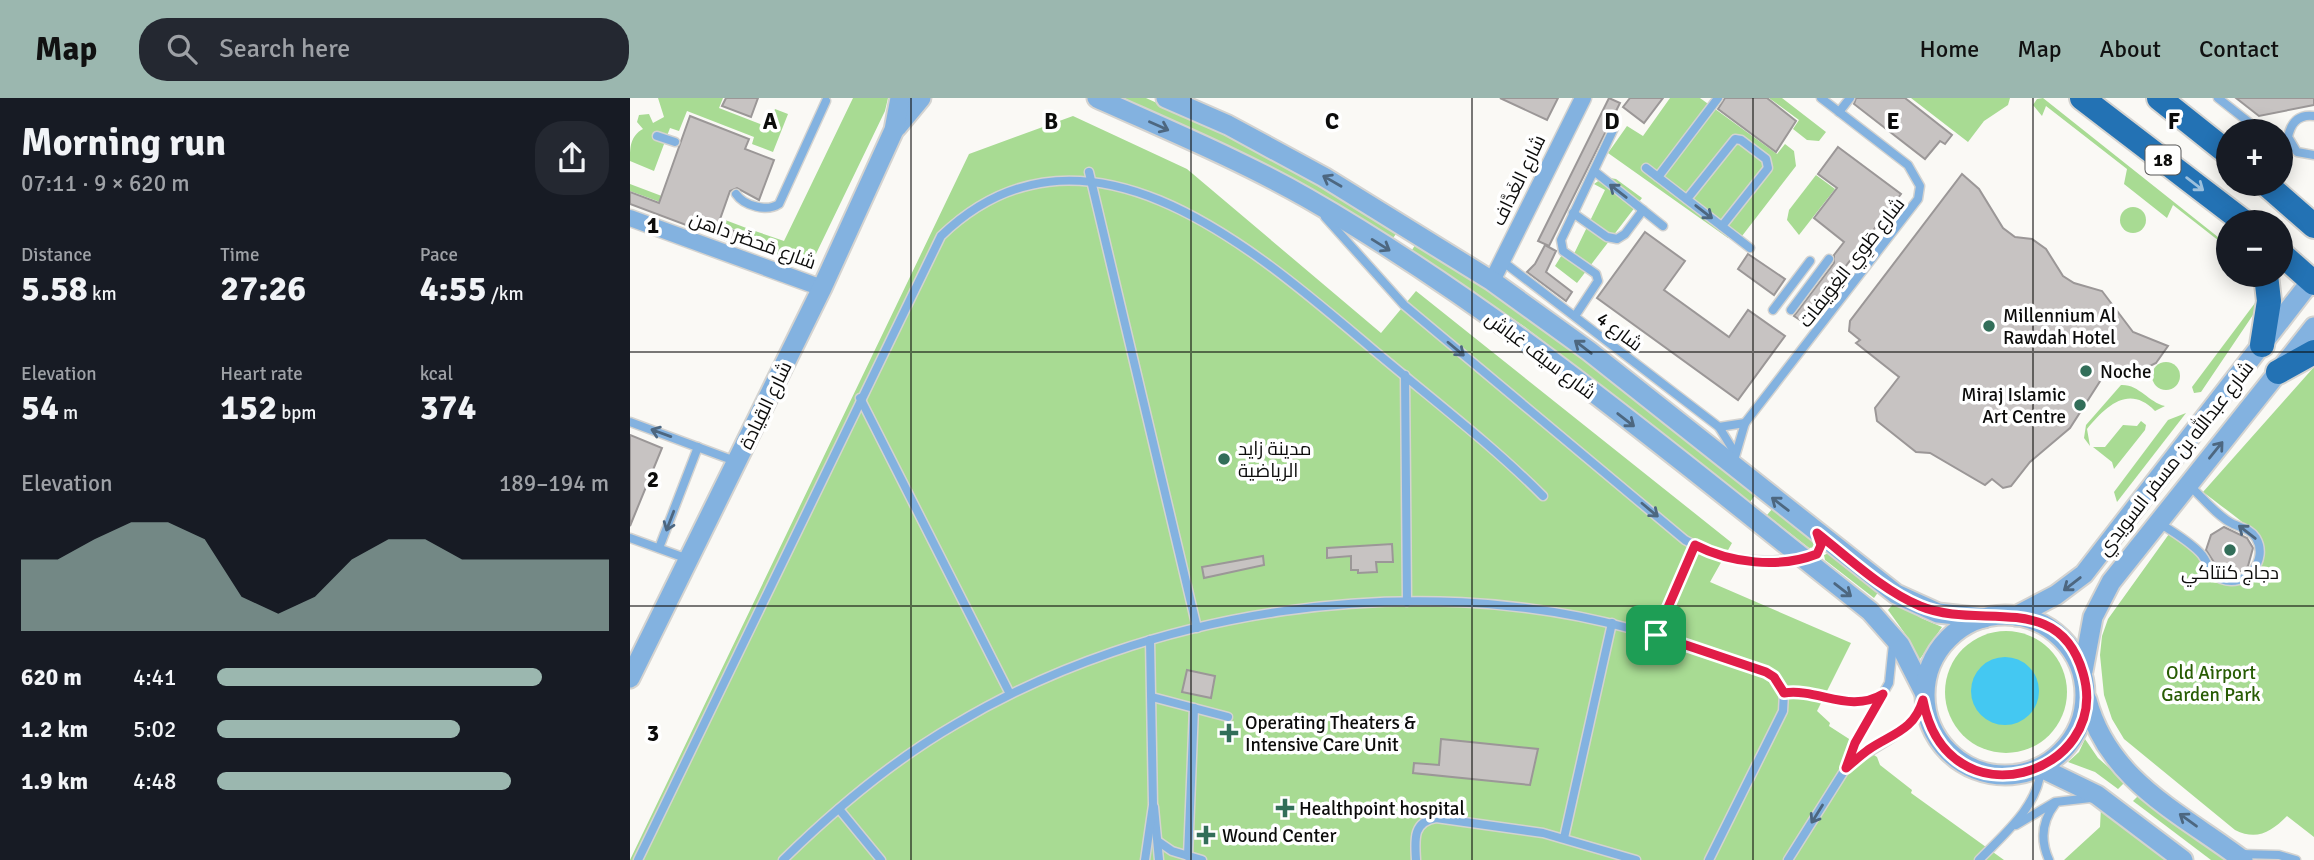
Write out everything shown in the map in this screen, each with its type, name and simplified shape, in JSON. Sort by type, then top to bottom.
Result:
[{"type":"main road","name":"18","points":[[2082,98],[2228,210]]},
{"type":"main road","name":"18","points":[[2163,100],[2216,143]]},
{"type":"main road","points":[[2281,196],[2314,226]]},
{"type":"main road","points":[[2290,196],[2314,206]]},
{"type":"main road","points":[[2293,264],[2313,280]]},
{"type":"main road","points":[[2262,345],[2269,301],[2267,287]]},
{"type":"main road","points":[[2278,372],[2314,352]]},
{"type":"street","name":"شارع القِيادة","points":[[630,678],[821,288],[894,130],[900,98]]},
{"type":"street","name":"شارع القِيادة","points":[[894,130],[921,98]]},
{"type":"street","name":"شارع سيف غباش","points":[[1097,98],[1244,165],[1309,199],[1429,275],[1525,342],[1870,611],[1892,634],[1913,668],[1924,696]]},
{"type":"street","name":"شارع سيف غباش","points":[[1166,98],[1228,125],[1324,177],[1492,281],[1733,460],[1817,533],[1910,602],[1953,616],[1984,618]]},
{"type":"street","name":"شارع الغَدَّاف","points":[[1492,281],[1583,98]]},
{"type":"street","name":"شارع مَحضَر داهن","points":[[630,218],[821,288]]},
{"type":"street","name":"شارع عبدالله بن مسفر السويدي","points":[[2016,616],[2056,595],[2084,574],[2313,280]]},
{"type":"street","name":"شارع عبدالله بن مسفر السويدي","points":[[2083,672],[2088,636],[2100,600],[2188,484],[2314,327]]},
{"type":"street","points":[[1802,558],[1819,552],[1817,533]]},
{"type":"street","points":[[2087,698],[2073,736],[2056,757],[2041,768],[2013,776],[1999,776],[1971,768],[1953,756],[1931,728],[1924,696],[1926,678],[1938,651],[1958,631],[1984,618],[2016,616],[2053,630],[2071,648],[2083,672],[2087,698],[2100,737],[2125,771],[2240,857]]},
{"type":"street","points":[[2041,768],[2105,801],[2183,860]]},
{"type":"lane","points":[[1658,177],[1718,98]]},
{"type":"lane","name":"شارع طَوِي الغِوَيفات","points":[[1733,460],[1745,423],[1918,199],[1920,186],[1908,165],[1821,98]]},
{"type":"lane","points":[[1839,112],[1850,98]]},
{"type":"lane","points":[[2218,98],[2245,119]]},
{"type":"lane","points":[[736,194],[739,199],[767,209],[779,204],[826,101]]},
{"type":"lane","points":[[2293,125],[2295,120],[2303,116],[2314,116]]},
{"type":"lane","points":[[1575,316],[1598,281],[1596,274],[1561,248],[1562,237],[1615,126]]},
{"type":"lane","points":[[657,136],[674,142]]},
{"type":"lane","points":[[1687,199],[1735,139],[1741,140],[1766,159],[1768,168],[1722,226]]},
{"type":"lane","points":[[2293,147],[2297,152],[2314,155]]},
{"type":"lane","points":[[1646,167],[1751,248]]},
{"type":"lane","points":[[1594,171],[1663,226]]},
{"type":"lane","points":[[638,860],[860,398],[941,236],[976,203],[996,191],[1041,174],[1065,172]]},
{"type":"lane","points":[[1077,172],[1121,178]]},
{"type":"lane","points":[[1089,172],[1198,628]]},
{"type":"lane","points":[[1131,180],[1226,231],[1281,271],[1491,444],[1544,496]]},
{"type":"lane","points":[[1309,199],[1404,305],[1695,545],[1743,560],[1760,562],[1802,558]]},
{"type":"lane","points":[[1573,212],[1607,237],[1617,239],[1625,234],[1643,211]]},
{"type":"lane","points":[[1791,310],[1829,259]]},
{"type":"lane","name":"شارع 4","points":[[1502,261],[1719,427],[1733,460]]},
{"type":"lane","points":[[1773,310],[1810,261]]},
{"type":"lane","points":[[1405,375],[1407,602]]},
{"type":"lane","points":[[860,398],[1010,694]]},
{"type":"lane","points":[[630,422],[738,462]]},
{"type":"lane","points":[[1719,427],[1745,423]]},
{"type":"lane","points":[[659,548],[698,447]]},
{"type":"lane","points":[[2159,523],[2202,555],[2210,572],[2218,578],[2235,581],[2252,572],[2259,556],[2255,538],[2249,530],[2231,523],[2188,484]]},
{"type":"lane","points":[[630,538],[688,559]]},
{"type":"lane","points":[[1656,635],[1695,545]]},
{"type":"lane","points":[[783,860],[839,809],[932,738],[1010,694],[1069,667],[1150,640],[1198,628],[1313,609],[1407,602],[1504,605],[1612,623],[1656,635],[1774,677],[1784,693],[1783,711],[1709,860]]},
{"type":"lane","points":[[1564,838],[1612,623]]},
{"type":"lane","points":[[1788,860],[1846,768],[1855,743],[1883,694],[1892,671],[1892,634]]},
{"type":"lane","points":[[1150,640],[1153,805],[1159,860]]},
{"type":"lane","points":[[1784,693],[1804,691],[1852,703],[1868,701],[1883,694]]},
{"type":"lane","points":[[1846,768],[1867,751],[1903,732],[1918,714],[1924,696]]},
{"type":"lane","points":[[1152,697],[1228,716]]},
{"type":"lane","points":[[1188,856],[1194,708]]},
{"type":"lane","points":[[1979,860],[2011,829],[2034,796],[2041,768]]},
{"type":"lane","points":[[2011,829],[2055,802],[2085,797],[2105,801]]},
{"type":"lane","points":[[2049,860],[2043,842],[2044,825],[2055,802]]},
{"type":"lane","points":[[1145,860],[1153,805]]},
{"type":"lane","points":[[839,809],[881,860]]},
{"type":"lane","points":[[1416,860],[1416,831],[1424,822],[1436,818],[1564,838],[1636,860]]},
{"type":"lane","points":[[1159,842],[1172,851],[1202,860]]},
{"type":"lane","points":[[2240,857],[2279,855],[2296,860]]},
{"type":"green space","points":[[658,98],[723,98],[719,108],[768,127],[775,109],[788,114],[773,152],[752,144],[754,137],[687,111],[679,131],[670,128],[654,171],[630,161],[630,152],[633,139],[643,129],[637,122],[639,115],[649,114],[653,123],[664,117]]},
{"type":"green space","points":[[853,98],[888,98],[885,111],[814,258],[805,263],[797,262],[749,243],[755,231],[784,241]]},
{"type":"green space","points":[[1124,98],[1146,98],[1221,132],[1399,230],[1393,238],[1271,169]]},
{"type":"green space","points":[[1670,98],[1700,98],[1777,154],[1785,144],[1794,151],[1796,166],[1742,236],[1728,238],[1608,153],[1627,126],[1643,136]]},
{"type":"green space","points":[[1769,98],[1782,98],[1826,132],[1819,141],[1807,140],[1793,129],[1799,120]]},
{"type":"green space","points":[[1911,98],[2010,98],[2008,105],[1984,121],[1968,142]]},
{"type":"green space","points":[[2043,98],[2216,235],[2216,239],[2173,205],[2167,218],[2124,184],[2127,169],[2046,106],[2042,116],[2033,105],[2037,99]]},
{"type":"green space","name":"مدينة زايد الرياضية","points":[[1073,116],[1187,169],[1381,333],[1416,291],[1732,543],[1710,582],[1851,643],[1817,711],[1830,723],[1829,726],[1877,757],[1880,765],[1912,790],[1911,793],[2004,860],[630,860],[969,154]]},
{"type":"green space","points":[[1816,175],[1835,189],[1799,235],[1787,220],[1789,210]]},
{"type":"green space","points":[[1604,177],[1616,179],[1642,198],[1577,283],[1555,266],[1563,253],[1572,258],[1605,190],[1594,184]]},
{"type":"green space","points":[[630,184],[749,229],[747,234],[630,191]]},
{"type":"green space","points":[[2133,207],[2142,211],[2146,220],[2142,229],[2133,233],[2124,229],[2120,220],[2124,211]]},
{"type":"green space","points":[[1417,242],[1542,328],[1755,495],[1750,502],[1525,327],[1412,250]]},
{"type":"green space","points":[[2254,287],[2259,287],[2259,306],[2201,392],[2194,393],[2192,387],[2255,303]]},
{"type":"green space","points":[[2166,362],[2176,366],[2180,376],[2176,386],[2166,390],[2156,386],[2152,376],[2156,366]]},
{"type":"green space","name":"Old Airport Garden Park","points":[[2314,367],[2314,837],[2287,816],[2269,830],[2250,835],[2235,830],[2124,739],[2112,719],[2104,695],[2100,655],[2102,636],[2108,619],[2169,534],[2199,554],[2208,575],[2216,581],[2227,584],[2256,572],[2259,546],[2256,534],[2203,492]]},
{"type":"green space","points":[[2121,385],[2133,387],[2165,406],[2155,411],[2136,399],[2118,401],[2087,429],[2090,446],[2084,438],[2086,425]]},
{"type":"green space","points":[[2186,413],[2117,502],[2114,492],[2168,420]]},
{"type":"green space","points":[[2141,421],[2146,425],[2145,430],[2114,469],[2112,462],[2093,447],[2105,447],[2123,425],[2137,426]]},
{"type":"green space","points":[[1773,508],[1816,542],[1816,547],[1809,548],[1767,515]]},
{"type":"green space","points":[[1829,553],[1879,591],[1874,598],[1825,560],[1824,555]]},
{"type":"green space","points":[[1895,602],[1942,627],[1918,662],[1906,635],[1888,610]]},
{"type":"green space","points":[[2006,631],[2029,636],[2049,649],[2062,669],[2067,692],[2062,715],[2049,735],[2029,748],[2006,753],[1983,748],[1963,735],[1950,715],[1945,692],[1950,669],[1963,649],[1983,636]]},
{"type":"green space","points":[[2085,739],[2098,758],[2125,782],[2118,789],[2095,772],[2068,762],[2079,752]]},
{"type":"green space","points":[[2140,794],[2226,860],[2211,860],[2133,801]]},
{"type":"green space","points":[[2101,807],[2168,860],[2064,860],[2100,827]]},
{"type":"water","points":[[2005,657],[2018,660],[2029,667],[2036,678],[2039,691],[2036,704],[2029,715],[2018,722],[2005,725],[1992,722],[1981,715],[1974,704],[1971,691],[1974,678],[1981,667],[1992,660]]},
{"type":"building","points":[[726,98],[758,98],[751,117],[722,106]]},
{"type":"building","points":[[1500,98],[1558,98],[1547,120]]},
{"type":"building","points":[[1609,98],[1620,103],[1549,246],[1538,241]]},
{"type":"building","points":[[1630,98],[1663,98],[1644,123],[1623,107]]},
{"type":"building","points":[[1725,98],[1767,98],[1796,121],[1776,152],[1718,109]]},
{"type":"building","points":[[1856,98],[1905,98],[1952,135],[1945,144],[1940,141],[1925,159],[1854,104]]},
{"type":"building","points":[[2236,98],[2314,98],[2314,105],[2259,116]]},
{"type":"building","points":[[690,116],[749,139],[745,149],[774,160],[759,200],[737,188],[730,191],[718,225],[746,235],[742,246],[630,204],[630,192],[659,203]]},
{"type":"building","points":[[1838,147],[1901,194],[1803,322],[1794,316],[1834,263],[1834,255],[1844,242],[1814,218],[1837,188],[1818,174]]},
{"type":"building","name":"Millennium Al Rawdah Hotel","points":[[1962,174],[1979,189],[2003,228],[2015,237],[2032,239],[2046,249],[2063,276],[2074,283],[2102,291],[2133,332],[2168,346],[2156,363],[2140,371],[2106,372],[2070,428],[2030,462],[2011,486],[2003,488],[1992,479],[1985,485],[1930,453],[1916,452],[1877,421],[1875,408],[1899,377],[1856,343],[1860,340],[1849,331],[1850,321]]},
{"type":"building","points":[[1645,232],[1685,261],[1664,290],[1729,337],[1748,310],[1785,336],[1738,400],[1597,298]]},
{"type":"building","points":[[1545,245],[1556,251],[1546,272],[1572,292],[1566,301],[1527,272],[1535,264]]},
{"type":"building","points":[[1748,254],[1785,279],[1774,295],[1738,269]]},
{"type":"building","points":[[630,435],[662,448],[630,526]]},
{"type":"building","name":"دجاج كنتاكي","points":[[2224,527],[2247,538],[2253,548],[2248,566],[2236,574],[2219,570],[2206,550],[2211,535]]},
{"type":"building","points":[[1392,544],[1393,562],[1376,562],[1377,572],[1358,573],[1358,570],[1351,570],[1351,556],[1327,558],[1327,548]]},
{"type":"building","points":[[1263,556],[1264,565],[1204,578],[1202,567]]},
{"type":"building","points":[[1187,670],[1215,676],[1211,698],[1182,692]]},
{"type":"building","points":[[1441,739],[1538,749],[1530,785],[1413,773],[1414,763],[1439,765]]},
{"type":"place","name":"Millennium Al Rawdah Hotel","points":[[1989,326]]},
{"type":"place","name":"Noche","points":[[2086,371]]},
{"type":"place","name":"Miraj Islamic Art Centre","points":[[2080,405]]},
{"type":"place","name":"مدينة زايد الرياضية","points":[[1224,459]]},
{"type":"place","name":"دجاج كنتاكي","points":[[2230,550]]},
{"type":"place","name":"Operating Theaters & Intensive Care Unit","points":[[1229,733]]},
{"type":"place","name":"Healthpoint hospital","points":[[1285,808]]},
{"type":"place","name":"Wound Center","points":[[1206,835]]},
{"type":"route","points":[[1817,533],[1896,594],[1924,608],[1969,618],[2005,615],[2029,618],[2053,630],[2071,648],[2078,660],[2087,698],[2080,724],[2066,747],[2041,768],[2028,773],[1999,776],[1984,773],[1958,761],[1938,740],[1931,728],[1923,700],[1918,714],[1903,732],[1867,751],[1846,768],[1855,743],[1883,694],[1868,701],[1852,703],[1804,691],[1784,693],[1774,677],[1766,672],[1656,635],[1695,545],[1724,557],[1760,562],[1788,560],[1817,554],[1821,545],[1817,533]]}]
